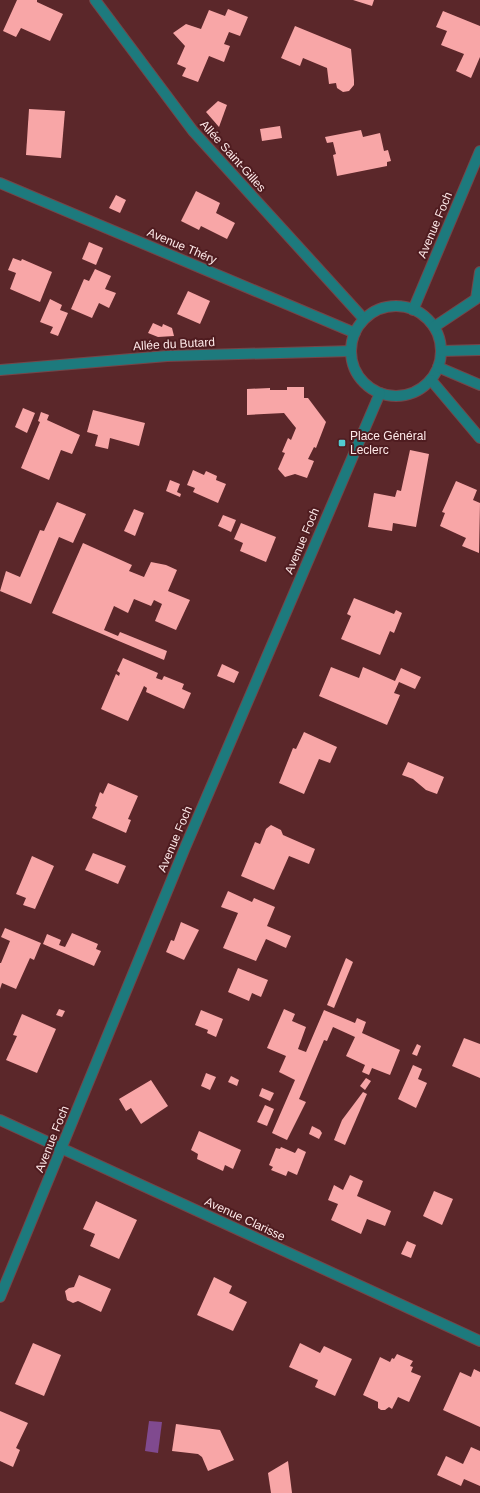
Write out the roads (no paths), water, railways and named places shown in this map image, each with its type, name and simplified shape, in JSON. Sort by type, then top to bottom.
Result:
[{"type":"street","name":"Allée Saint-Gilles","points":[[95,0],[193,131],[364,319]]},
{"type":"street","name":"Avenue Foch","points":[[413,310],[480,151]]},
{"type":"street","name":"Avenue Théry","points":[[0,183],[355,333]]},
{"type":"street","points":[[434,327],[478,300],[480,272]]},
{"type":"street","points":[[391,306],[413,310],[421,314],[434,327],[440,342],[441,351],[438,367],[431,380],[417,391],[408,395],[390,396],[380,393],[360,378],[356,369],[351,351],[355,333],[364,319],[375,311],[391,306]]},
{"type":"street","points":[[441,351],[480,350]]},
{"type":"street","name":"Allée du Butard","points":[[0,370],[167,356],[351,351]]},
{"type":"street","points":[[438,367],[480,385]]},
{"type":"street","points":[[431,380],[480,438]]},
{"type":"street","name":"Avenue Foch","points":[[0,1297],[184,850],[380,393]]},
{"type":"street","name":"Avenue Clarisse","points":[[0,1120],[480,1341]]},
{"type":"place","name":"Place Général Leclerc","points":[[342,443]]}]
